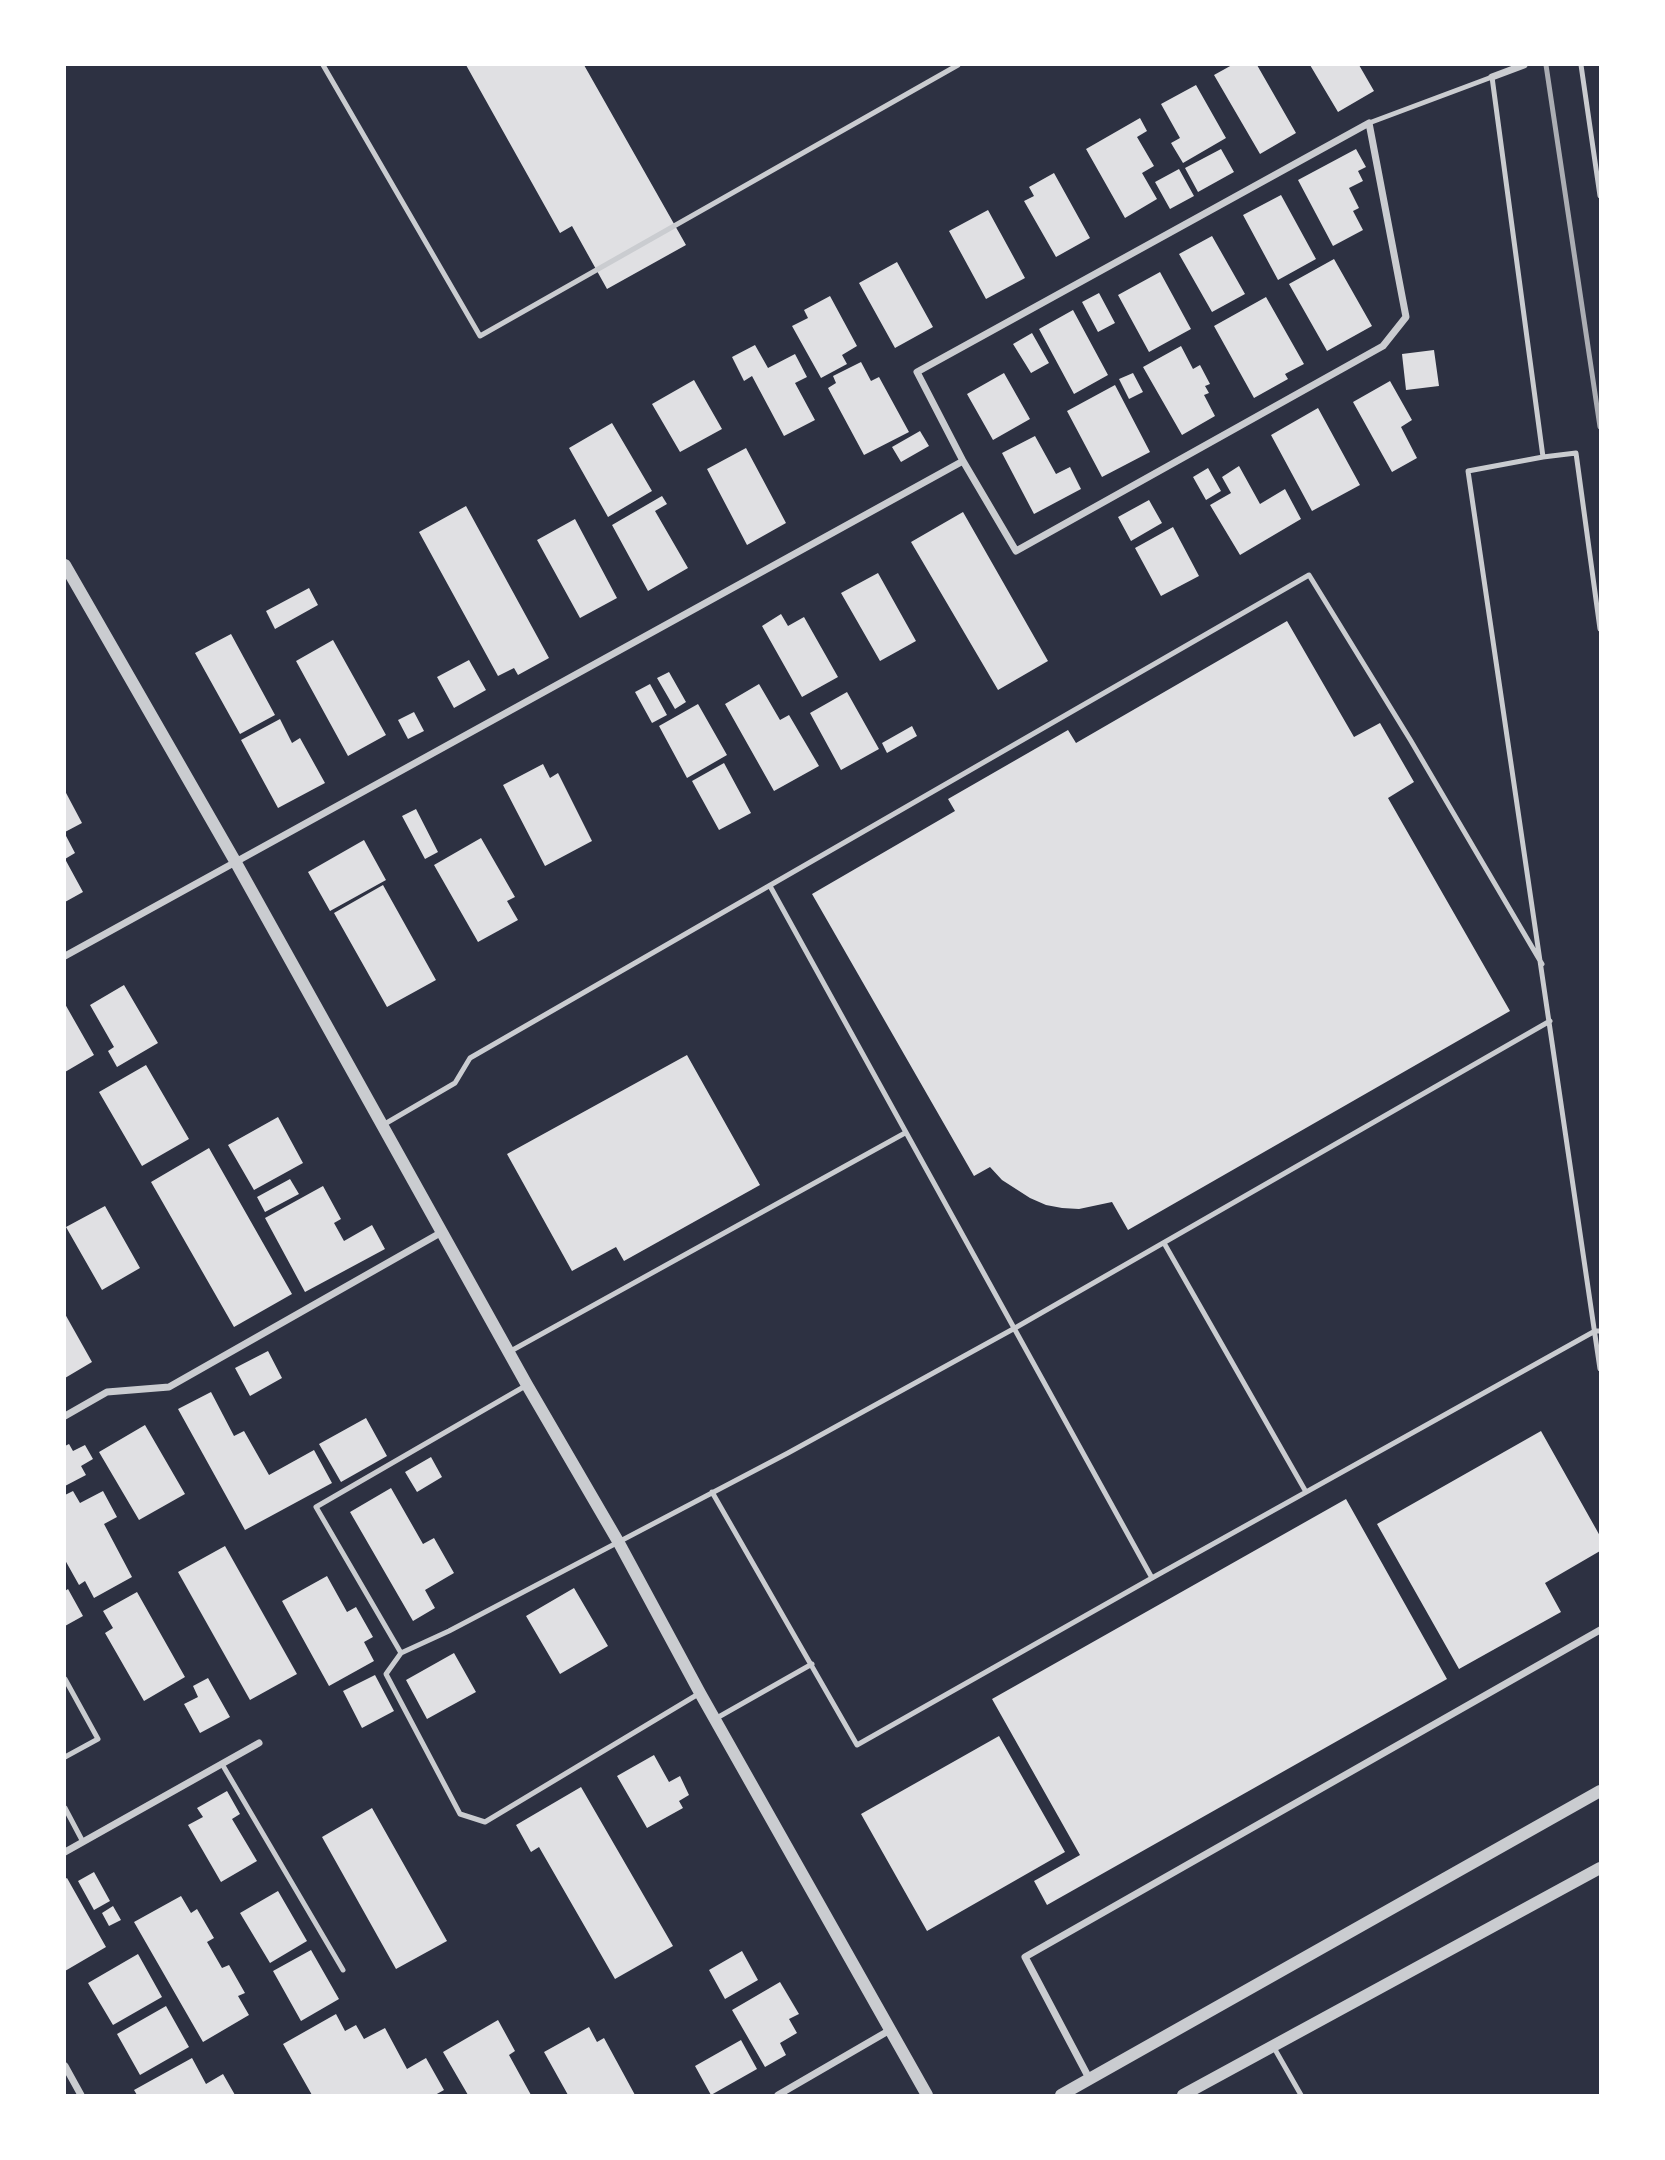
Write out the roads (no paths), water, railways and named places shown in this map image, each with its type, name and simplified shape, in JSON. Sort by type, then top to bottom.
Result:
[{"type":"street","points":[[1492,77],[1524,65]]},
{"type":"street","points":[[1369,123],[1406,317],[1383,346],[1016,551],[962,461],[917,372],[1369,123]]},
{"type":"street","points":[[65,956],[962,461]]},
{"type":"street","points":[[67,572],[235,861],[928,2095]]},
{"type":"street","points":[[65,1416],[107,1392],[169,1387],[442,1232]]},
{"type":"street","points":[[1090,2080],[1025,1957],[1600,1630]]},
{"type":"street","points":[[65,1852],[259,1743]]},
{"type":"street","points":[[1061,2095],[1600,1791]]},
{"type":"street","points":[[1183,2095],[1600,1868]]},
{"type":"street","points":[[778,2095],[890,2030]]},
{"type":"street","points":[[65,2066],[81,2095]]},
{"type":"lane","points":[[323,65],[480,335],[958,65]]},
{"type":"lane","points":[[1581,65],[1600,196]]},
{"type":"lane","points":[[1369,123],[1492,77],[1543,457]]},
{"type":"lane","points":[[1600,629],[1576,453],[1468,471],[1597,1331],[1600,1369]]},
{"type":"lane","points":[[382,1125],[455,1083],[470,1058],[1309,575],[1411,741],[1542,964]]},
{"type":"lane","points":[[770,886],[1152,1578]]},
{"type":"lane","points":[[700,1693],[485,1822],[460,1814],[386,1674],[401,1653],[449,1631],[788,1453],[1015,1328],[1550,1021]]},
{"type":"lane","points":[[509,1352],[905,1133]]},
{"type":"lane","points":[[1164,1242],[1306,1492]]},
{"type":"lane","points":[[712,1492],[857,1745],[1597,1331]]},
{"type":"lane","points":[[401,1653],[316,1507],[527,1385]]},
{"type":"lane","points":[[715,1719],[811,1664]]},
{"type":"lane","points":[[65,1679],[98,1739],[65,1757]]},
{"type":"lane","points":[[222,1764],[343,1970]]},
{"type":"lane","points":[[65,1808],[83,1842]]},
{"type":"lane","points":[[1273,2046],[1301,2095]]},
{"type":"railway","points":[[1546,65],[1600,427]]}]
